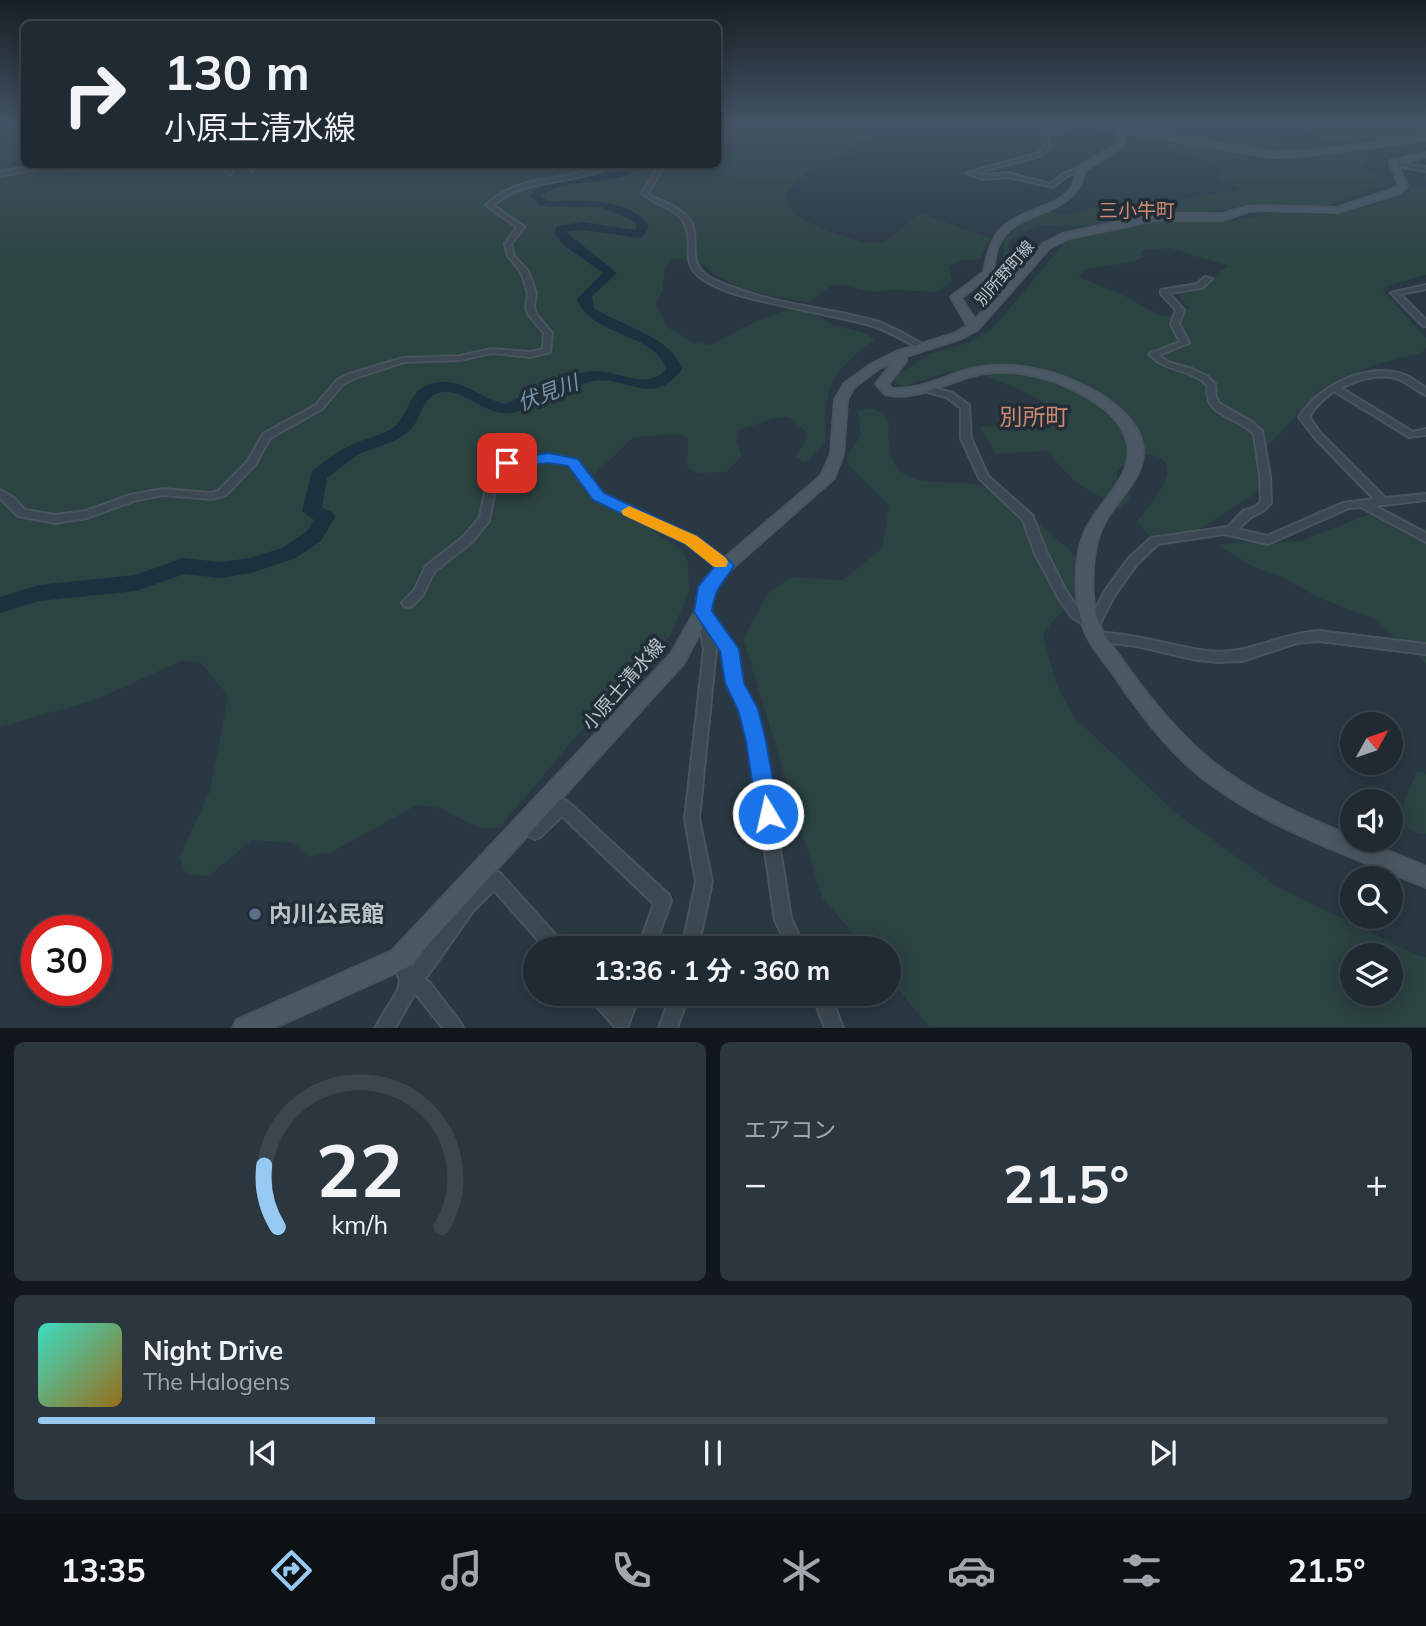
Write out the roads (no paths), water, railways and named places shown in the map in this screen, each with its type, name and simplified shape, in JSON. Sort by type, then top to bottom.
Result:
[{"type":"main road","points":[[974,327],[956,298],[988,273],[993,246],[1007,227],[1019,218],[1070,198],[1081,183],[1082,172]]},
{"type":"main road","name":"別所野町線","points":[[900,354],[958,336],[974,327],[1046,246],[1066,236],[1155,217],[1223,217],[1262,208],[1338,210],[1375,200],[1403,187],[1396,172]]},
{"type":"main road","points":[[900,354],[900,360],[882,383],[889,392],[931,390],[972,372],[1036,372],[1068,382],[1099,399],[1124,418],[1134,439],[1136,463],[1091,533],[1085,576],[1094,630],[1127,680],[1177,743],[1211,772],[1250,798],[1426,877]]},
{"type":"main road","name":"小原土清水線","points":[[245,1027],[400,959],[677,659],[703,612],[707,587],[725,566],[827,478],[837,454],[841,400],[848,386],[874,366],[900,354]]},
{"type":"street","points":[[0,494],[22,513],[55,519],[79,516],[134,497],[163,492],[212,496],[222,493],[233,484],[252,463],[266,436],[319,407],[340,382],[352,376],[403,360],[460,358],[492,351],[542,354],[547,350],[548,333],[532,314],[532,293],[524,271],[511,256],[508,244],[521,227],[489,205],[514,187],[577,178],[592,172]]},
{"type":"street","points":[[658,172],[645,193],[688,218],[692,226],[692,264],[704,278],[747,295],[867,321],[923,347]]},
{"type":"street","points":[[973,172],[969,173],[982,177],[1008,175],[1051,186],[1074,172]]},
{"type":"street","points":[[1208,279],[1199,286],[1164,292],[1180,310],[1175,324],[1185,343],[1153,355],[1165,364],[1189,369],[1206,377],[1211,384],[1212,399],[1216,405],[1242,418],[1259,433],[1261,455],[1266,467],[1266,503],[1247,514],[1230,531]]},
{"type":"street","points":[[1425,322],[1395,293],[1426,287]]},
{"type":"street","points":[[1381,500],[1306,422],[1304,417],[1309,405],[1317,397],[1355,378],[1397,376],[1426,392]]},
{"type":"street","points":[[1335,388],[1412,435],[1426,432]]},
{"type":"street","points":[[931,390],[949,395],[967,407],[966,438],[984,478],[1028,518],[1041,553],[1062,594],[1076,614],[1094,630],[1208,657],[1254,654],[1287,640],[1312,636],[1426,649]]},
{"type":"street","points":[[408,603],[419,592],[430,569],[468,539],[485,518],[493,470],[526,458],[572,462],[598,497],[691,540],[725,566]]},
{"type":"street","points":[[1094,630],[1095,622],[1110,594],[1133,561],[1155,541],[1230,531],[1268,540],[1347,505],[1426,497]]},
{"type":"street","points":[[1362,502],[1426,538]]},
{"type":"street","points":[[693,936],[704,882],[692,819],[710,649],[703,612]]},
{"type":"street","points":[[703,612],[729,649],[735,683],[748,709],[758,754],[783,920],[791,936]]},
{"type":"street","points":[[523,826],[535,832],[562,806],[663,901],[650,936]]},
{"type":"street","points":[[384,1027],[406,993],[409,979],[422,969],[467,905],[494,879],[545,936]]},
{"type":"street","points":[[400,959],[409,979],[423,988],[454,1027]]},
{"type":"street","points":[[608,1006],[621,1021],[627,1006]]},
{"type":"street","points":[[668,1027],[676,1006]]},
{"type":"street","points":[[826,1006],[834,1027]]},
{"type":"waterway","name":"伏見川","points":[[0,605],[39,593],[136,583],[183,566],[221,570],[251,565],[289,553],[314,536],[325,517],[312,511],[318,475],[354,450],[396,433],[405,426],[419,397],[440,387],[462,389],[488,405],[506,409],[592,376],[648,384],[667,378],[674,369],[671,360],[659,348],[588,310],[584,299],[587,294],[611,273],[570,244],[560,233],[561,229],[583,226],[639,234],[643,226],[639,220],[603,204],[544,204],[535,196],[540,191],[559,184],[606,179],[626,172]]},
{"type":"place","name":"内川公民館","points":[[255,914]]},
{"type":"district","name":"三小牛町","points":[[1137,210]]},
{"type":"district","name":"別所町","points":[[1034,417]]}]
